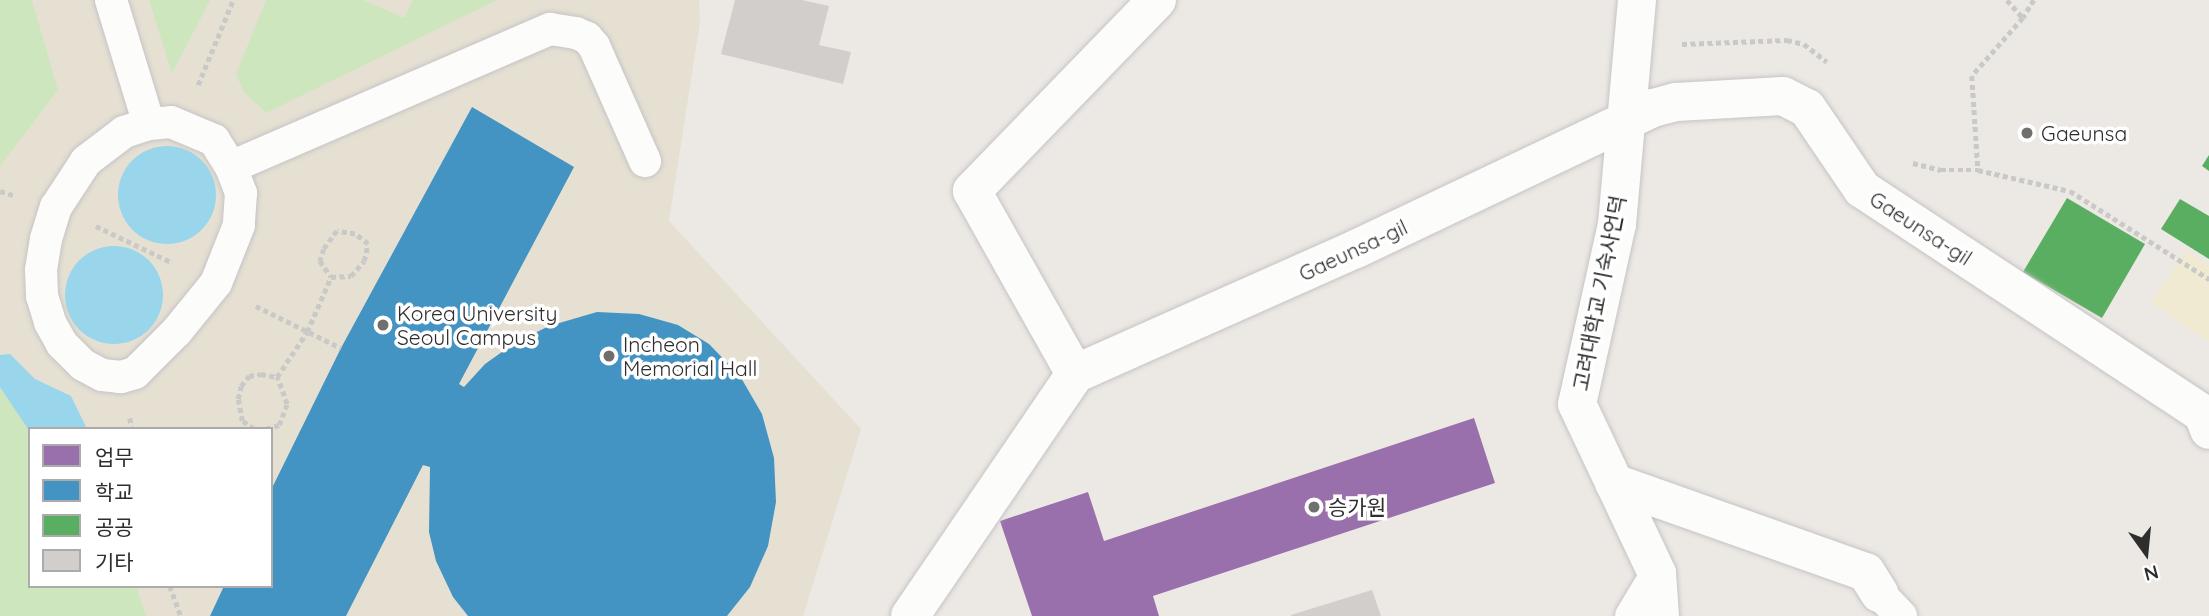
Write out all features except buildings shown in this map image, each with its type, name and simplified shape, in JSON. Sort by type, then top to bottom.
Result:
[{"type":"street","points":[[910,616],[1075,374],[972,191],[1157,0]]},
{"type":"street","points":[[1628,119],[1637,0]]},
{"type":"street","name":"Gaeunsa-gil","points":[[1075,374],[1356,249],[1628,119],[1676,102],[1783,96],[1807,108],[1862,189],[2203,414],[2209,430]]},
{"type":"street","name":"고려대학교 기숙사언덕","points":[[1628,119],[1617,223],[1577,404],[1657,573],[1660,616]]},
{"type":"street","points":[[1614,483],[1866,572],[1886,608]]},
{"type":"lane","points":[[111,0],[149,124]]},
{"type":"lane","points":[[231,167],[550,29],[587,37],[594,46],[645,161]]},
{"type":"lane","points":[[149,124],[182,124],[214,140],[231,167],[241,193],[239,225],[216,283],[177,331],[135,373],[121,376],[102,375],[83,365],[62,344],[50,322],[43,296],[41,270],[56,207],[86,161],[124,132],[149,124]]},
{"type":"lane","points":[[1631,616],[1657,573]]},
{"type":"path","points":[[182,124],[233,0]]},
{"type":"path","points":[[2007,0],[2023,18]]},
{"type":"path","points":[[2034,0],[2023,18],[1972,76],[1978,170],[2070,191],[2209,279]]},
{"type":"path","points":[[56,207],[216,283]]},
{"type":"path","points":[[337,231],[355,234],[368,244],[364,261],[351,276],[331,277],[320,261],[324,249],[337,231]]},
{"type":"path","points":[[277,377],[307,332],[331,277]]},
{"type":"path","points":[[257,306],[341,348]]},
{"type":"path","points":[[251,427],[242,421],[238,399],[241,386],[249,376],[261,374],[277,377]]},
{"type":"path","points":[[272,427],[279,425],[288,404],[277,377]]},
{"type":"path","points":[[171,588],[181,616]]},
{"type":"shaded area","name":"Korea University Seoul Campus","points":[[0,0],[699,0],[700,22],[669,221],[861,429],[803,616],[0,616]]},
{"type":"green space","points":[[0,0],[32,0],[58,90],[0,166]]},
{"type":"green space","points":[[149,0],[210,0],[172,74]]},
{"type":"green space","points":[[266,0],[363,0],[404,18],[413,0],[497,0],[266,113],[243,91],[236,74]]},
{"type":"green space","points":[[0,387],[28,429],[28,588],[137,588],[146,616],[0,616]]},
{"type":"sand","points":[[2186,250],[2209,265],[2209,342],[2151,303]]},
{"type":"water","points":[[167,146],[186,150],[202,160],[212,176],[216,195],[212,214],[202,230],[186,240],[167,244],[148,240],[132,230],[122,214],[118,195],[122,176],[132,160],[148,150]]},
{"type":"water","points":[[114,246],[133,250],[149,260],[159,276],[163,295],[159,314],[149,330],[133,340],[114,344],[95,340],[79,330],[69,314],[65,295],[69,276],[79,260],[95,250]]},
{"type":"water","points":[[10,354],[35,379],[71,396],[86,427],[28,429],[0,387],[0,355]]},
{"type":"place","name":"Gaeunsa","points":[[2027,133]]},
{"type":"place","name":"Korea University Seoul Campus","points":[[383,325]]},
{"type":"place","name":"Incheon Memorial Hall","points":[[609,356]]},
{"type":"place","name":"승가원","points":[[1314,507]]}]
